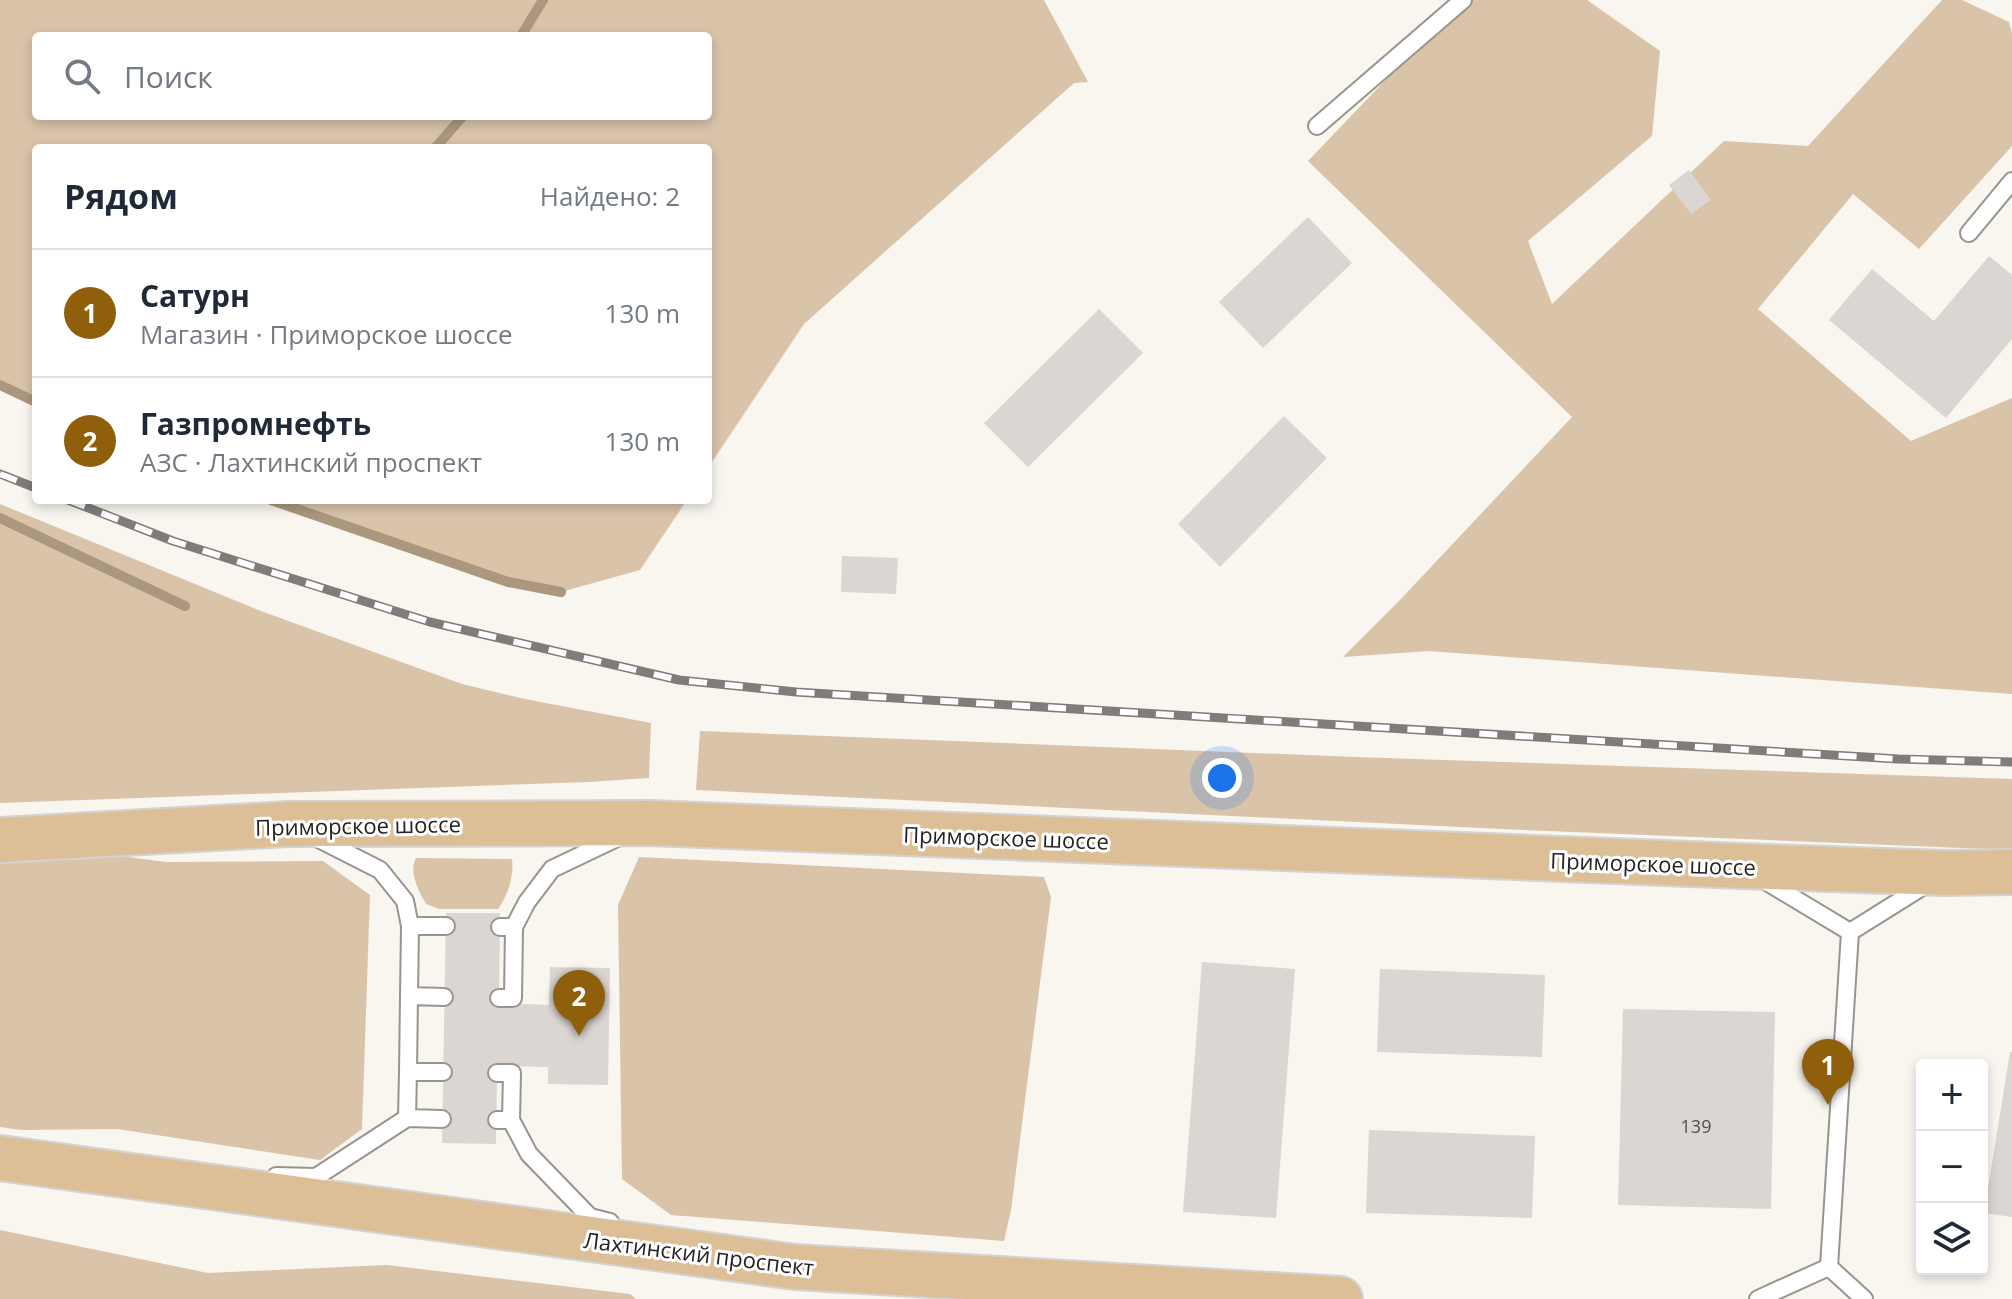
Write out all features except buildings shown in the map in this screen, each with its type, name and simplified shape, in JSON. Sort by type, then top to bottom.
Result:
[{"type":"main road","name":"Приморское шоссе","points":[[0,840],[289,824],[649,823],[1741,866],[1945,873],[2012,872]]},
{"type":"main road","points":[[0,1158],[62,1168]]},
{"type":"main road","name":"Лахтинский проспект","points":[[62,1168],[795,1267],[1340,1299]]},
{"type":"lane","points":[[1317,126],[1463,0]]},
{"type":"lane","points":[[1969,233],[2012,181]]},
{"type":"lane","points":[[499,998],[513,998],[507,927],[552,869],[649,823]]},
{"type":"lane","points":[[289,824],[380,870],[405,901],[410,926],[407,1118]]},
{"type":"lane","points":[[1741,866],[1850,932]]},
{"type":"lane","points":[[1850,932],[1945,873]]},
{"type":"lane","points":[[410,926],[446,926]]},
{"type":"lane","points":[[1829,1267],[1850,932]]},
{"type":"lane","points":[[409,996],[444,997]]},
{"type":"lane","points":[[408,1072],[443,1072]]},
{"type":"lane","points":[[497,1073],[512,1073],[504,1120],[529,1154],[590,1217],[795,1267]]},
{"type":"lane","points":[[62,1168],[316,1177],[407,1118],[442,1119]]},
{"type":"lane","points":[[1758,1299],[1829,1267]]},
{"type":"lane","points":[[1829,1267],[1864,1299]]},
{"type":"shaded area","points":[[0,0],[1044,0],[1088,82],[1074,83],[804,324],[712,462],[712,144],[32,144],[32,400],[0,385]]},
{"type":"shaded area","points":[[1462,0],[1587,0],[1660,51],[1652,136],[1528,241],[1552,304],[1724,141],[1808,146],[1942,0],[1962,0],[2009,22],[2012,33],[2012,146],[1919,249],[1853,194],[1758,309],[1911,441],[2012,398],[2012,694],[1429,651],[1343,657],[1572,417],[1308,161]]},
{"type":"shaded area","points":[[0,504],[261,611],[462,684],[651,723],[649,778],[0,803]]},
{"type":"shaded area","points":[[283,504],[684,504],[640,570],[561,592],[508,582]]},
{"type":"shaded area","points":[[700,731],[2012,779],[2012,850],[696,790]]},
{"type":"shaded area","points":[[95,853],[167,862],[323,861],[370,895],[362,1129],[320,1160],[117,1129],[21,1130],[0,1127],[0,857]]},
{"type":"shaded area","points":[[639,857],[1044,877],[1051,897],[1011,1210],[1004,1241],[671,1215],[622,1179],[618,905]]},
{"type":"shaded area","points":[[416,858],[512,859],[510,886],[498,909],[439,909],[426,904],[418,887],[413,869]]},
{"type":"shaded area","points":[[0,1230],[208,1273],[387,1265],[630,1294],[636,1299],[0,1299]]},
{"type":"waterway","points":[[523,32],[543,0]]},
{"type":"waterway","points":[[438,144],[460,120]]},
{"type":"waterway","points":[[0,385],[32,400]]},
{"type":"waterway","points":[[283,504],[508,582],[561,592]]},
{"type":"waterway","points":[[0,518],[185,606]]},
{"type":"railway","points":[[0,474],[32,486]]},
{"type":"railway","points":[[78,504],[173,541],[430,622],[679,680],[796,692],[1898,759],[2012,762]]},
{"type":"place","name":"Газпромнефть","points":[[579,1036]]},
{"type":"place","name":"Сатурн","points":[[1828,1105]]}]
